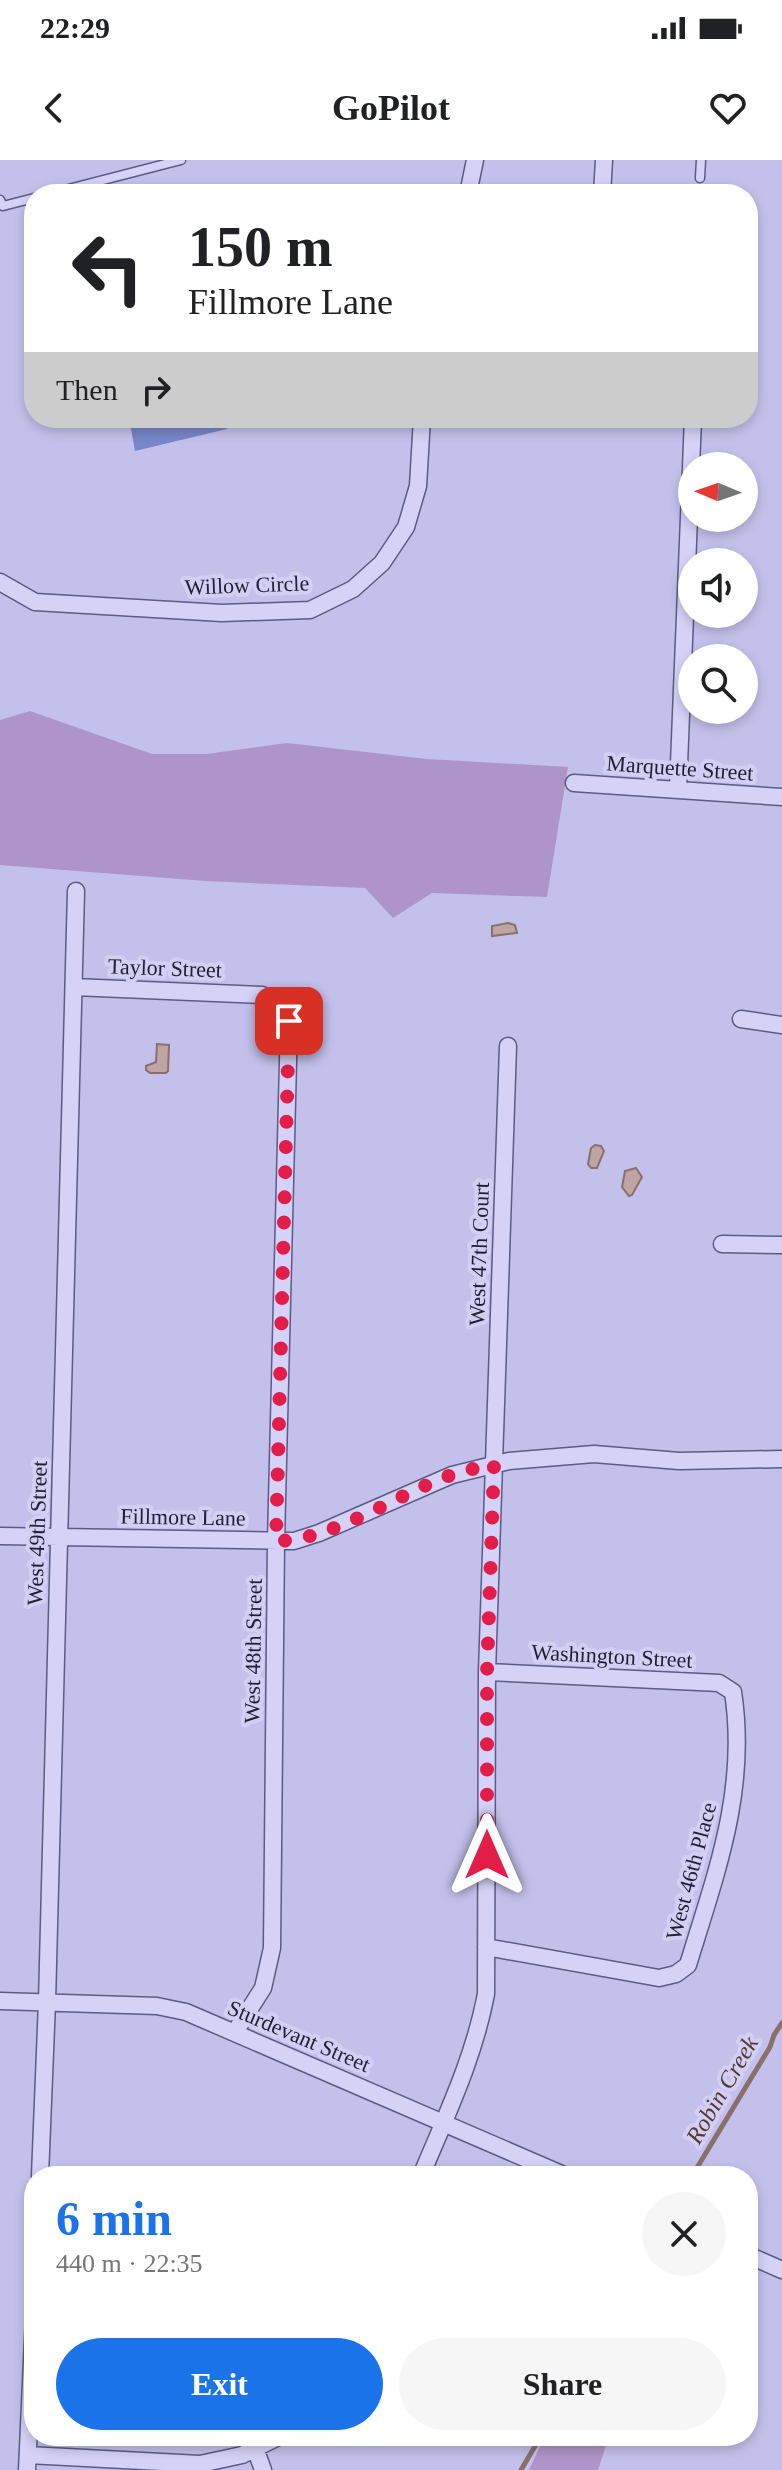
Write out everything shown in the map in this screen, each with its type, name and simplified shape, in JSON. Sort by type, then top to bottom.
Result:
[{"type":"street","points":[[470,184],[475,160]]},
{"type":"street","points":[[603,184],[604,160]]},
{"type":"street","name":"Willow Circle","points":[[0,582],[35,602],[222,613],[310,610],[353,589],[382,563],[406,527],[418,486],[421,428]]},
{"type":"street","points":[[678,789],[693,428]]},
{"type":"street","name":"Marquette Street","points":[[574,783],[782,797]]},
{"type":"street","name":"West 49th Street","points":[[40,2166],[76,891]]},
{"type":"street","name":"Taylor Street","points":[[74,987],[262,995],[277,1003],[289,1021]]},
{"type":"street","points":[[741,1019],[782,1025]]},
{"type":"street","name":"West 48th Street","points":[[235,2032],[263,1988],[272,1948],[276,1541],[289,1021]]},
{"type":"street","name":"West 47th Court","points":[[425,2166],[480,2028],[486,1994],[487,1672],[508,1046]]},
{"type":"street","points":[[722,1244],[782,1245]]},
{"type":"street","name":"Fillmore Lane","points":[[0,1536],[294,1541],[452,1475],[509,1461],[594,1454],[679,1461],[782,1459]]},
{"type":"street","name":"Washington Street","points":[[487,1672],[719,1683],[733,1692]]},
{"type":"street","name":"West 46th Place","points":[[486,1947],[659,1978],[676,1974],[688,1965],[729,1831],[734,1802],[737,1717],[733,1692]]},
{"type":"street","name":"Sturdevant Street","points":[[0,2001],[157,2006],[186,2012],[543,2166]]},
{"type":"street","points":[[758,2259],[782,2270]]},
{"type":"street","points":[[28,2462],[200,2464],[242,2455],[259,2446]]},
{"type":"street","points":[[255,2448],[263,2470]]},
{"type":"lane","points":[[88,184],[181,160]]},
{"type":"lane","points":[[700,178],[701,160]]},
{"type":"lane","points":[[0,200],[3,206],[24,201]]},
{"type":"shaded area","points":[[30,711],[152,754],[206,754],[287,743],[427,759],[568,767],[547,897],[432,893],[393,918],[365,888],[205,881],[0,865],[0,720]]},
{"type":"shaded area","points":[[515,925],[517,933],[492,936],[492,926]]},
{"type":"shaded area","points":[[157,1044],[169,1045],[166,1073],[146,1070],[146,1066],[156,1062]]},
{"type":"shaded area","points":[[601,1146],[604,1151],[597,1168],[591,1168],[588,1164],[591,1148]]},
{"type":"shaded area","points":[[636,1168],[642,1177],[629,1196],[622,1187],[625,1171]]},
{"type":"shaded area","points":[[540,2446],[606,2446],[598,2470],[529,2470]]},
{"type":"building","points":[[131,428],[227,429],[135,451]]},
{"type":"waterway","name":"Robin Creek","points":[[698,2166],[782,2023]]},
{"type":"waterway","name":"Robin Creek","points":[[521,2470],[535,2446]]},
{"type":"route","points":[[289,1021],[276,1541],[294,1541],[319,1533],[452,1475],[494,1464],[487,1672],[487,1855]]}]
